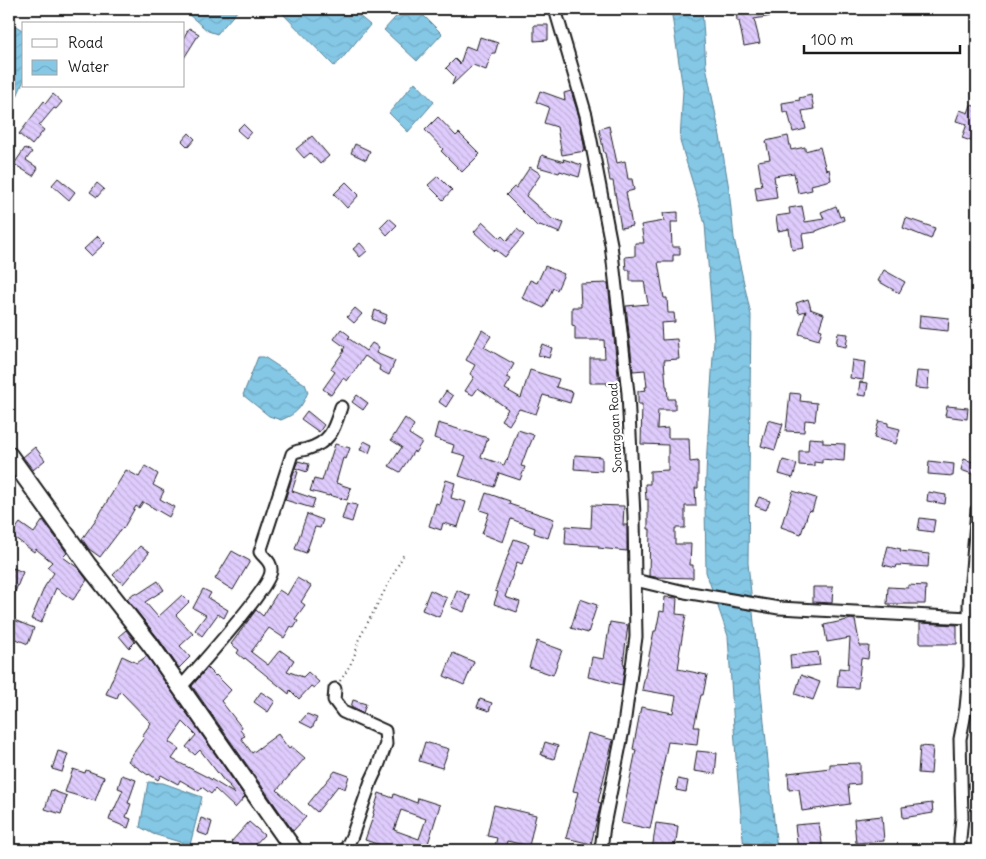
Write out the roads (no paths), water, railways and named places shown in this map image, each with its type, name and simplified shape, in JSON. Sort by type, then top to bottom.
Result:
[{"type":"main road","points":[[9,455],[88,565],[150,644],[294,850]]},
{"type":"street","name":"Sonargoan Road","points":[[554,9],[586,115],[611,244],[628,393],[634,516],[636,637],[624,724],[604,825],[601,850]]},
{"type":"street","points":[[180,688],[218,645],[268,581],[272,573],[271,567],[260,552],[292,454],[322,442],[333,430],[341,407]]},
{"type":"street","points":[[960,850],[962,817],[960,739],[966,708],[970,666],[969,604],[977,510]]},
{"type":"street","points":[[635,580],[685,592],[779,608],[969,618]]},
{"type":"street","points":[[335,689],[334,700],[343,712],[385,731],[386,744],[345,850]]},
{"type":"water","points":[[182,9],[239,9],[217,34],[208,31]]},
{"type":"water","points":[[278,9],[351,9],[370,25],[334,66]]},
{"type":"water","points":[[403,9],[417,9],[442,34],[417,61],[384,30]]},
{"type":"water","points":[[671,9],[702,9],[706,66],[729,189],[734,238],[751,315],[748,563],[777,850],[744,850],[728,636],[706,572],[705,504],[714,341],[705,224],[680,141],[683,90]]},
{"type":"water","points":[[14,25],[22,30],[22,85],[9,115],[9,34]]},
{"type":"water","points":[[415,82],[434,102],[408,132],[389,113]]},
{"type":"water","points":[[258,357],[264,357],[305,384],[308,392],[298,409],[281,420],[269,416],[243,395]]},
{"type":"water","points":[[148,782],[163,783],[202,797],[190,845],[153,834],[140,827]]}]
